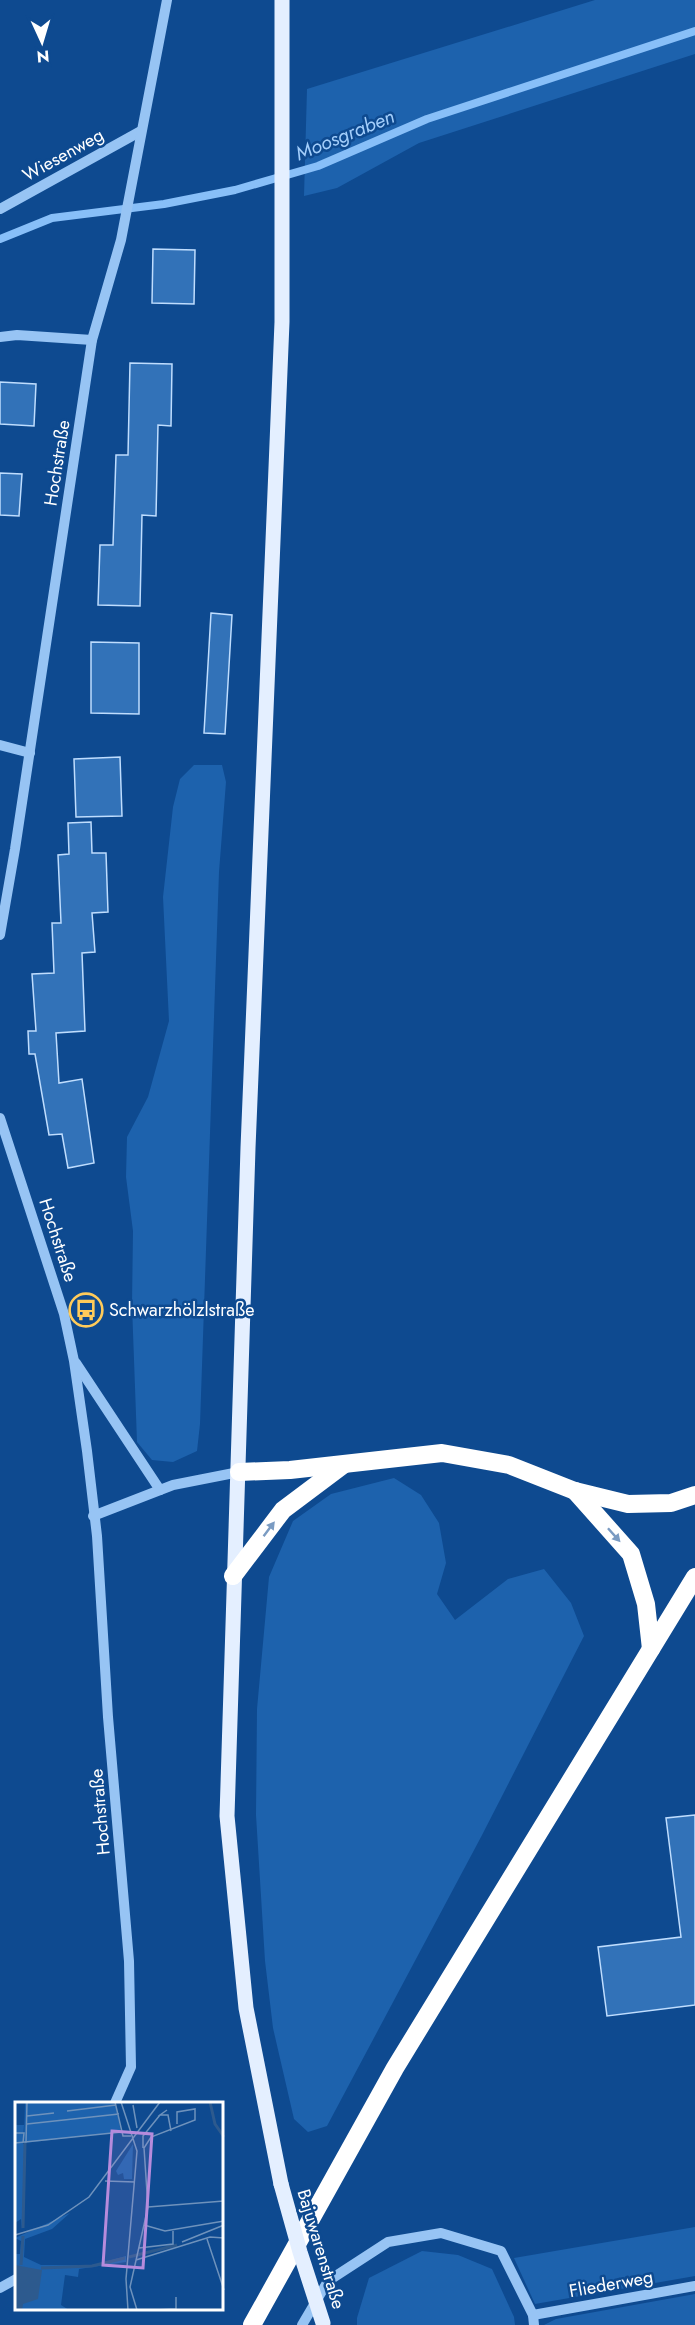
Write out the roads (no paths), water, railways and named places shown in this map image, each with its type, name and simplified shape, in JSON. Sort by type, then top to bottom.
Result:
[{"type":"highway","points":[[239,1472],[290,1470],[442,1453],[509,1465],[575,1491],[628,1504],[671,1503],[695,1495]]},
{"type":"highway","points":[[233,1576],[283,1510],[344,1464]]},
{"type":"highway","points":[[575,1491],[631,1554],[646,1604],[651,1649]]},
{"type":"highway","points":[[252,2325],[395,2068],[695,1577]]},
{"type":"main road","name":"Bajuwarenstraße","points":[[282,0],[282,321],[248,1160],[227,1816],[246,2008],[281,2184],[300,2252],[324,2324]]},
{"type":"street","name":"Hochstraße","points":[[0,934],[30,753],[92,340],[122,240],[167,0]]},
{"type":"street","name":"Wiesenweg","points":[[0,208],[141,131]]},
{"type":"street","points":[[0,337],[17,335],[92,340]]},
{"type":"street","points":[[0,745],[30,753]]},
{"type":"street","name":"Hochstraße","points":[[0,1118],[64,1314],[74,1361],[97,1536],[108,1717],[129,1961],[131,2067],[115,2102]]},
{"type":"street","points":[[74,1361],[160,1490]]},
{"type":"street","points":[[93,1516],[173,1485],[239,1472]]},
{"type":"street","points":[[302,2325],[328,2281],[388,2242],[441,2233],[501,2251],[533,2320]]},
{"type":"street","points":[[0,2288],[15,2280]]},
{"type":"street","name":"Fliederweg","points":[[533,2320],[695,2286]]},
{"type":"waterway","name":"Moosgraben","points":[[0,239],[52,218],[164,204],[235,190],[318,166],[427,119],[695,31]]},
{"type":"place","name":"Schwarzhölzlstraße","points":[[86,1310]]}]
